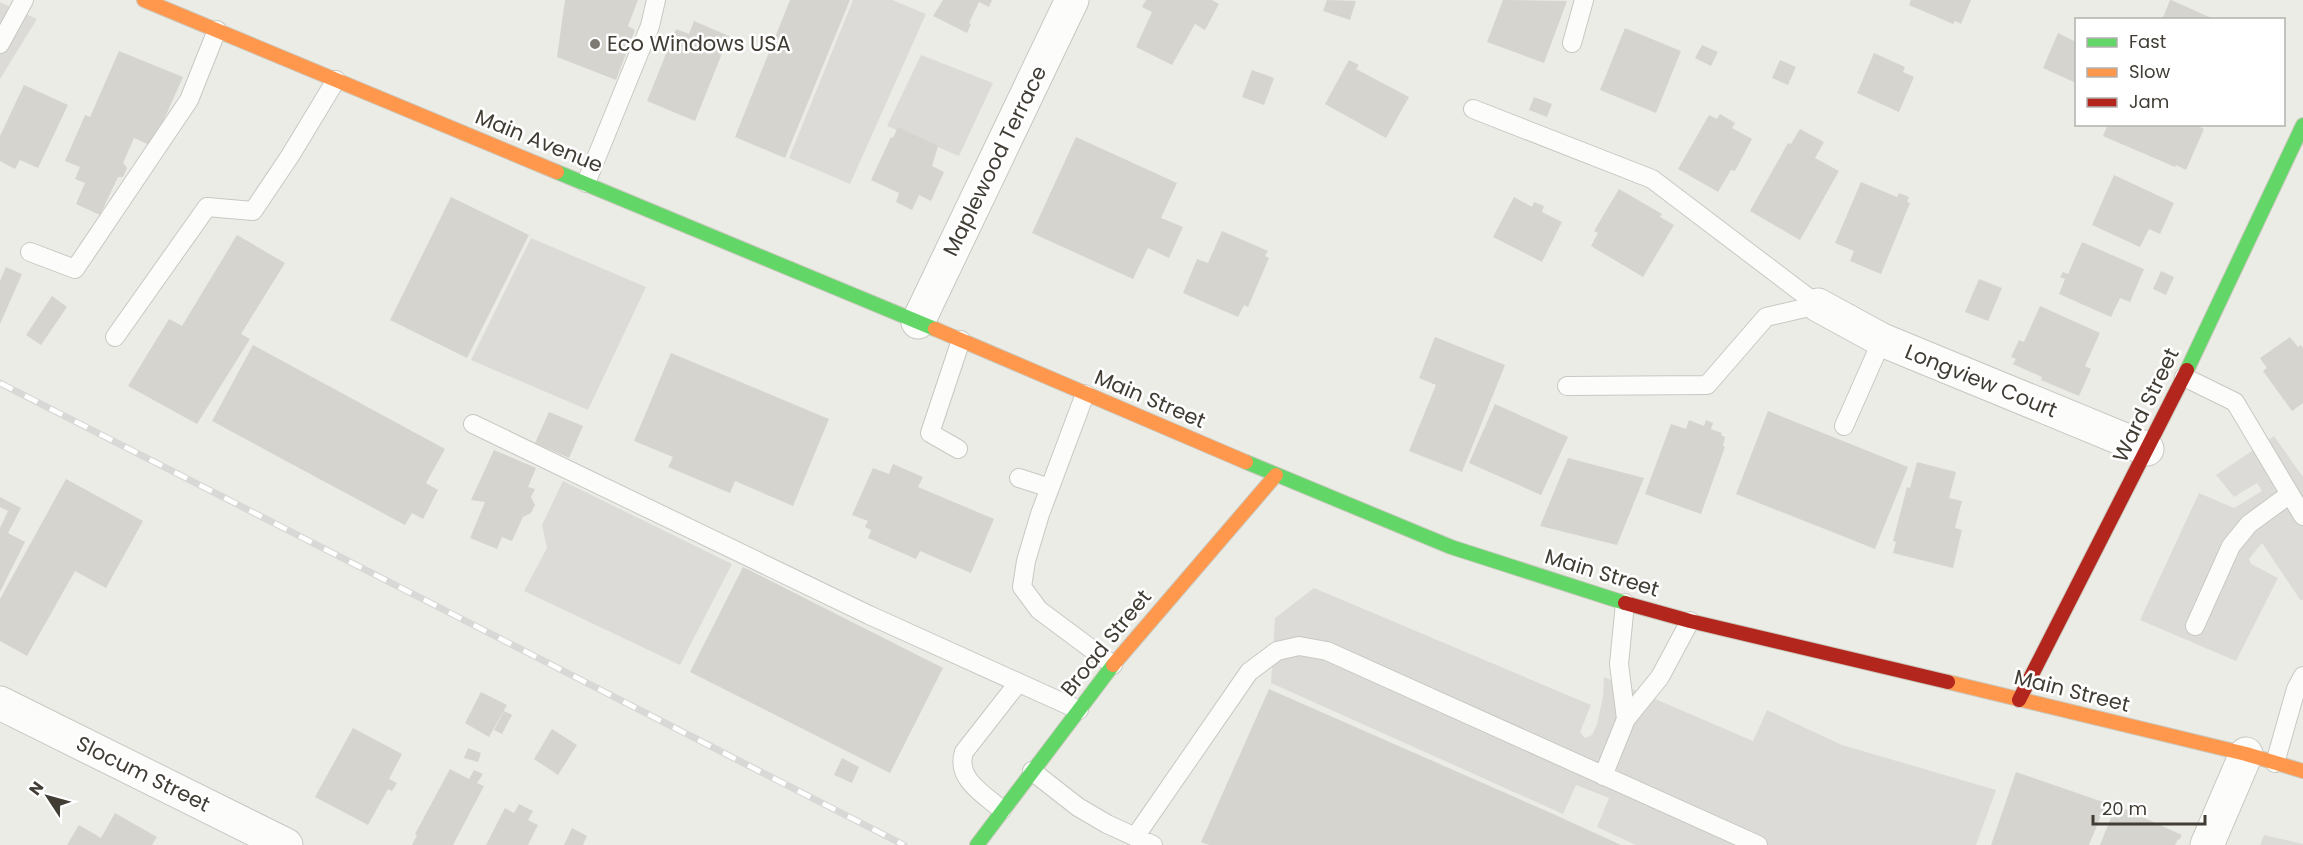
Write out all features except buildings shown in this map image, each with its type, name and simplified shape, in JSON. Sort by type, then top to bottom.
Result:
[{"type":"main road","name":"Main Avenue","points":[[144,0],[918,322]]},
{"type":"main road","name":"Ward Street","points":[[2019,700],[2184,377],[2303,125]]},
{"type":"main road","name":"Main Street","points":[[918,322],[1275,475],[1451,547],[1625,603],[1690,621],[1910,672],[2303,771]]},
{"type":"main road","name":"Broad Street","points":[[977,845],[1113,665],[1275,475]]},
{"type":"street","name":"Maplewood Terrace","points":[[918,322],[1072,0]]},
{"type":"street","name":"Longview Court","points":[[1818,305],[1882,340],[2147,448]]},
{"type":"street","name":"Slocum Street","points":[[0,703],[286,845]]},
{"type":"street","points":[[2207,845],[2261,759]]},
{"type":"lane","points":[[0,44],[24,0]]},
{"type":"lane","points":[[586,183],[650,26],[656,0]]},
{"type":"lane","points":[[1572,43],[1584,0]]},
{"type":"lane","points":[[30,252],[75,269],[189,100],[217,30]]},
{"type":"lane","points":[[115,337],[207,207],[253,211],[290,156],[336,80]]},
{"type":"lane","points":[[1473,109],[1652,179],[1818,305]]},
{"type":"lane","points":[[1567,386],[1707,385],[1766,317],[1818,305]]},
{"type":"lane","points":[[958,449],[930,433],[962,340]]},
{"type":"lane","points":[[1844,426],[1882,340]]},
{"type":"lane","points":[[2184,377],[2235,402],[2303,516]]},
{"type":"lane","points":[[1085,394],[1026,561],[1022,587],[1039,610],[1113,665]]},
{"type":"lane","points":[[473,424],[869,615],[1078,710]]},
{"type":"lane","points":[[1019,478],[1050,488]]},
{"type":"lane","points":[[2195,626],[2231,546],[2239,534],[2290,494]]},
{"type":"lane","points":[[1625,603],[1619,664],[1626,719]]},
{"type":"lane","points":[[1603,776],[1626,719],[1660,677],[1690,621]]},
{"type":"lane","points":[[1135,837],[1249,672],[1277,651],[1299,646],[1327,651],[1758,845]]},
{"type":"lane","points":[[2261,759],[2303,676]]},
{"type":"lane","points":[[1002,810],[965,776],[962,758],[964,752],[1018,683]]},
{"type":"lane","points":[[1032,771],[1078,807],[1153,845]]},
{"type":"shaded area","points":[[853,0],[892,0],[926,14],[850,184],[789,158]]},
{"type":"shaded area","points":[[0,2],[37,19],[0,79]]},
{"type":"shaded area","points":[[921,55],[993,83],[959,156],[887,126]]},
{"type":"shaded area","points":[[531,238],[646,287],[588,410],[471,360]]},
{"type":"shaded area","points":[[2274,436],[2303,477],[2303,599],[2301,601],[2262,543],[2249,559],[2251,564],[2278,578],[2236,661],[2140,620],[2199,493],[2234,508],[2262,491],[2257,483],[2234,497],[2216,475]]},
{"type":"shaded area","points":[[563,481],[732,564],[680,665],[524,591],[547,548],[542,525]]},
{"type":"shaded area","points":[[1314,588],[1591,705],[1580,732],[1585,738],[1592,735],[1597,724],[1603,697],[1604,677],[1753,741],[1767,710],[1842,745],[1996,790],[1976,845],[1636,845],[1597,827],[1609,798],[1576,785],[1563,814],[1271,683],[1275,618]]},
{"type":"shaded area","points":[[2264,835],[2303,844],[2303,845],[2260,845]]},
{"type":"railway","points":[[0,383],[904,845]]},
{"type":"traffic: fast","points":[[2187,370],[2303,125]]},
{"type":"traffic: fast","points":[[557,172],[935,329]]},
{"type":"traffic: fast","points":[[1246,462],[1451,547],[1625,603]]},
{"type":"traffic: fast","points":[[977,845],[1113,665]]},
{"type":"traffic: slow","points":[[144,0],[557,172]]},
{"type":"traffic: slow","points":[[935,329],[1246,462]]},
{"type":"traffic: slow","points":[[1113,665],[1276,475]]},
{"type":"traffic: slow","points":[[1948,682],[2246,754],[2303,771]]},
{"type":"traffic: jam","points":[[2019,700],[2187,370]]},
{"type":"traffic: jam","points":[[1625,603],[1690,621],[1948,682]]},
{"type":"place","name":"Eco Windows USA","points":[[595,44]]}]
